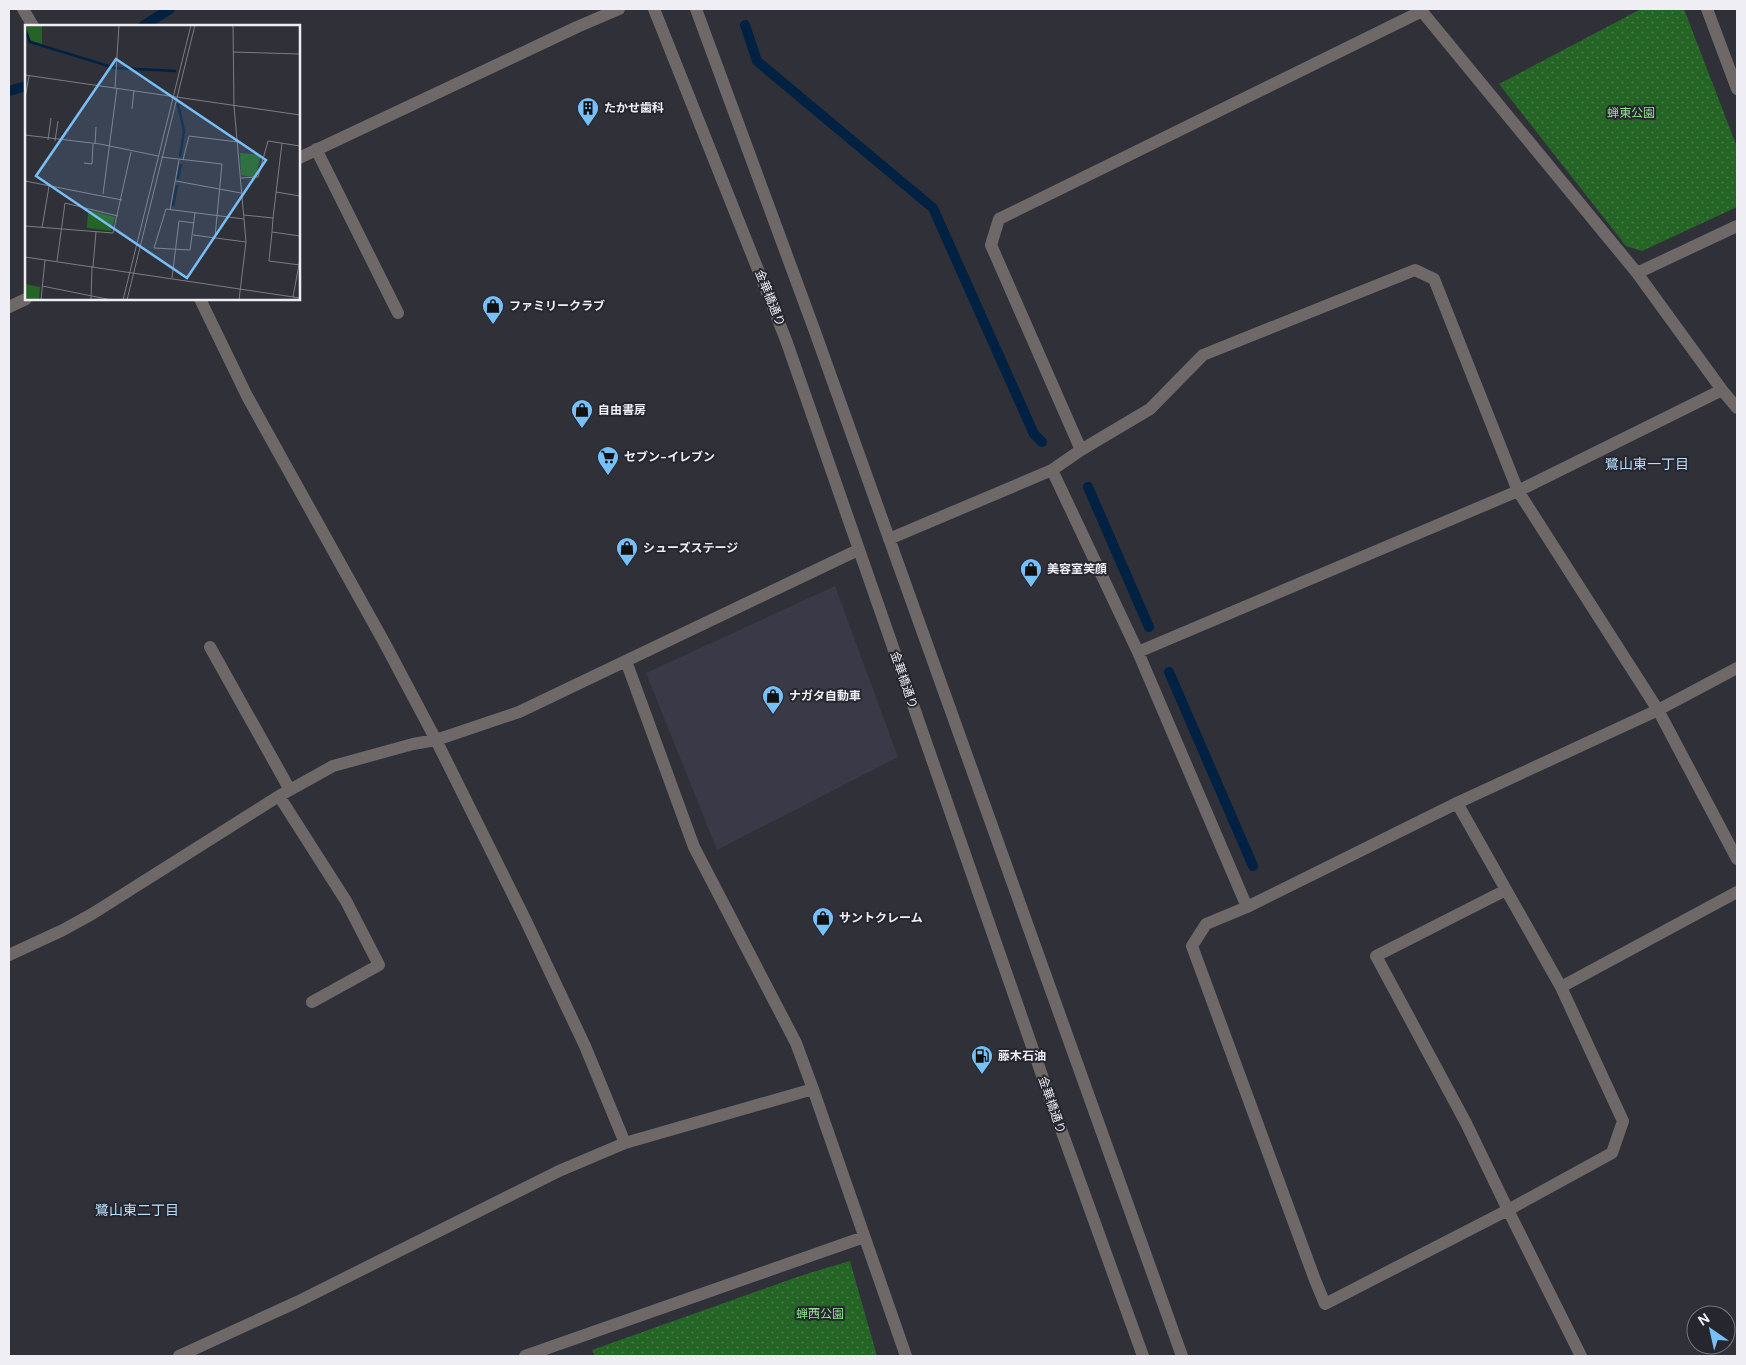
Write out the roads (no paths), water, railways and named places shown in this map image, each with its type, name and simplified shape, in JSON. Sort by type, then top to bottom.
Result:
[{"type":"street","points":[[23,9],[32,25]]},
{"type":"street","points":[[300,157],[568,31],[619,9]]},
{"type":"street","name":"金華橋通り","points":[[654,9],[786,340],[1052,1107],[1143,1356]]},
{"type":"street","points":[[696,9],[814,329],[1182,1356]]},
{"type":"street","points":[[1707,9],[1737,90]]},
{"type":"street","points":[[1081,450],[991,245],[999,219],[1421,10],[1637,273],[1737,408]]},
{"type":"street","points":[[316,149],[398,313]]},
{"type":"street","points":[[1637,273],[1737,226]]},
{"type":"street","points":[[889,538],[1052,470],[1081,450],[1150,409],[1203,355],[1415,270],[1434,279],[1518,490],[1658,710],[1737,858]]},
{"type":"street","points":[[9,307],[25,299]]},
{"type":"street","points":[[200,300],[247,396],[379,633],[436,740],[586,1046],[625,1143]]},
{"type":"street","points":[[1138,652],[1518,490],[1722,390]]},
{"type":"street","points":[[1052,470],[1138,652],[1247,907]]},
{"type":"street","points":[[9,955],[85,918],[285,793],[333,766],[413,744],[436,740],[520,712],[858,550]]},
{"type":"street","points":[[210,647],[285,793],[346,901],[379,965],[312,1002]]},
{"type":"street","points":[[626,661],[694,847],[796,1043],[906,1356]]},
{"type":"street","points":[[1457,803],[1561,987],[1623,1122],[1612,1153],[1508,1210],[1326,1304],[1311,1270],[1192,946],[1206,924],[1247,907],[1457,803],[1658,710],[1737,668]]},
{"type":"street","points":[[1506,890],[1376,956],[1466,1123],[1581,1356]]},
{"type":"street","points":[[1561,987],[1737,892]]},
{"type":"street","points":[[179,1356],[297,1302],[559,1171],[625,1143],[813,1089]]},
{"type":"street","points":[[525,1356],[864,1237]]},
{"type":"waterway","points":[[145,25],[170,9]]},
{"type":"waterway","points":[[745,25],[757,61],[933,208],[1034,434],[1042,442]]},
{"type":"waterway","points":[[9,91],[25,86]]},
{"type":"waterway","points":[[1088,487],[1149,627]]},
{"type":"waterway","points":[[1169,672],[1253,866]]},
{"type":"place","name":"たかせ歯科","points":[[588,127]]},
{"type":"place","name":"ファミリークラブ","points":[[493,325]]},
{"type":"place","name":"自由書房","points":[[582,429]]},
{"type":"place","name":"セブン-イレブン","points":[[608,476]]},
{"type":"place","name":"シューズステージ","points":[[627,567]]},
{"type":"place","name":"美容室笑顔","points":[[1031,588]]},
{"type":"place","name":"ナガタ自動車","points":[[773,715]]},
{"type":"place","name":"サントクレーム","points":[[823,937]]},
{"type":"place","name":"藤木石油","points":[[982,1075]]},
{"type":"district","name":"鷺山東一丁目","points":[[1647,464]]},
{"type":"district","name":"鷺山東二丁目","points":[[137,1210]]},
{"type":"park label","name":"蝉東公園","points":[[1631,113]]},
{"type":"park label","name":"蝉西公園","points":[[820,1314]]}]
